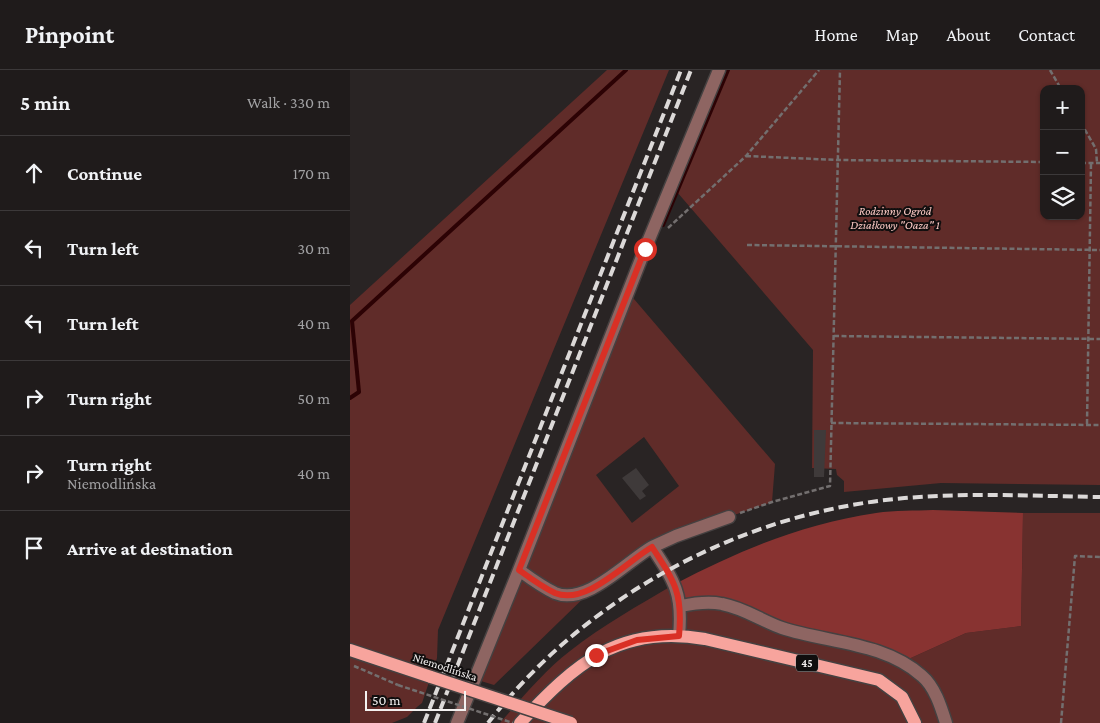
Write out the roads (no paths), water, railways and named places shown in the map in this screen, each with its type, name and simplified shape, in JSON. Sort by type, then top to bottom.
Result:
[{"type":"main road","name":"45","points":[[520,723],[560,682],[584,662],[637,640],[679,636],[705,639],[879,680],[902,697],[915,723]]},
{"type":"main road","name":"Niemodlińska","points":[[350,650],[571,723]]},
{"type":"street","points":[[457,723],[641,258],[719,70]]},
{"type":"street","points":[[519,570],[555,593],[577,595],[596,586],[652,547],[676,536],[729,517]]},
{"type":"street","points":[[652,547],[675,584],[681,606],[679,636]]},
{"type":"street","points":[[681,606],[707,602],[736,607],[781,628],[872,650],[902,662],[924,677],[931,686],[946,723]]},
{"type":"waterway","points":[[350,398],[359,392],[352,321],[626,70]]},
{"type":"waterway","points":[[663,225],[728,70]]},
{"type":"railway","points":[[424,723],[681,70]]},
{"type":"railway","points":[[435,723],[691,70]]},
{"type":"railway","points":[[488,723],[527,678],[571,637],[618,601],[669,570],[723,544],[779,523],[836,508],[895,499],[998,495],[1100,497]]},
{"type":"park label","name":"Rodzinny Ogród Działkowy \"Oaza\" 1","points":[[895,218]]}]
